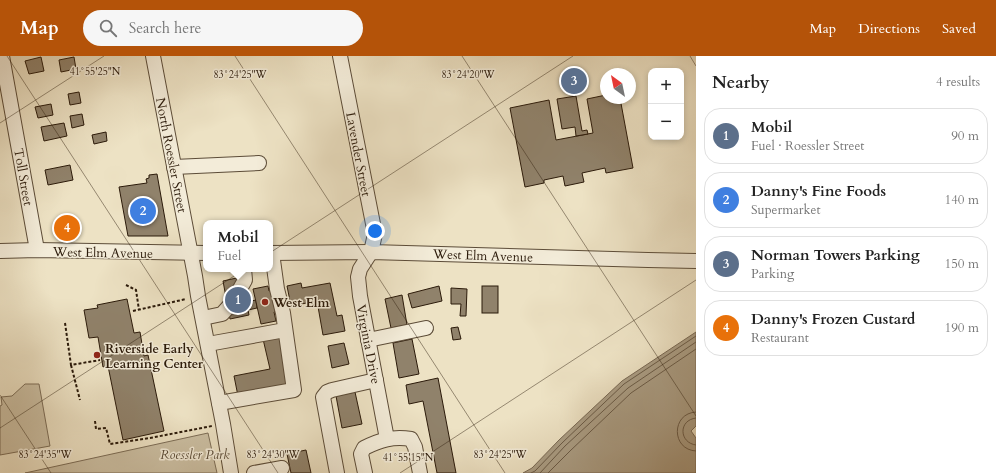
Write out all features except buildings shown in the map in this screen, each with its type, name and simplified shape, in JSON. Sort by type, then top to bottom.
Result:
[{"type":"street","name":"Toll Street","points":[[2,56],[37,250]]},
{"type":"street","name":"North Roessler Street","points":[[153,56],[231,473]]},
{"type":"street","name":"Lavender Street","points":[[340,56],[375,234],[371,252]]},
{"type":"street","points":[[174,167],[259,164]]},
{"type":"street","name":"West Elm Avenue","points":[[0,251],[37,250],[203,253]]},
{"type":"street","name":"West Elm Avenue","points":[[273,253],[371,252],[696,261]]},
{"type":"street","name":"Virginia Drive","points":[[371,252],[360,269],[358,277],[360,296],[387,439]]},
{"type":"street","points":[[219,403],[294,390],[273,265]]},
{"type":"street","points":[[203,318],[222,314],[232,303],[244,280],[244,272]]},
{"type":"street","points":[[368,340],[426,328]]},
{"type":"street","points":[[208,344],[285,330]]},
{"type":"street","points":[[337,473],[323,397],[327,392],[332,390],[376,380]]},
{"type":"street","points":[[365,473],[361,454],[364,448],[387,439],[401,437],[411,439],[415,447],[420,473]]},
{"type":"street","points":[[254,473],[282,468]]},
{"type":"path","points":[[126,285],[136,290],[139,310]]},
{"type":"path","points":[[133,311],[198,296]]},
{"type":"path","points":[[65,323],[71,365],[80,400]]},
{"type":"path","points":[[71,365],[100,360]]},
{"type":"path","points":[[95,421],[96,429],[106,428],[110,444],[174,434],[223,424]]},
{"type":"green space","points":[[25,384],[39,384],[50,446],[0,455],[1,397],[12,396]]},
{"type":"green space","name":"Roessler Park","points":[[208,433],[217,473],[25,473]]},
{"type":"water","points":[[696,332],[696,426],[691,431],[696,438],[696,473],[523,473],[532,468],[559,440],[622,381]]},
{"type":"place","name":"Norman Towers Parking","points":[[574,81]]},
{"type":"place","name":"Danny's Fine Foods","points":[[143,211]]},
{"type":"place","name":"Danny's Frozen Custard","points":[[67,228]]},
{"type":"place","name":"Mobil","points":[[238,300]]},
{"type":"place","name":"West Elm","points":[[265,302]]},
{"type":"place","name":"Riverside Early Learning Center","points":[[97,355]]}]
